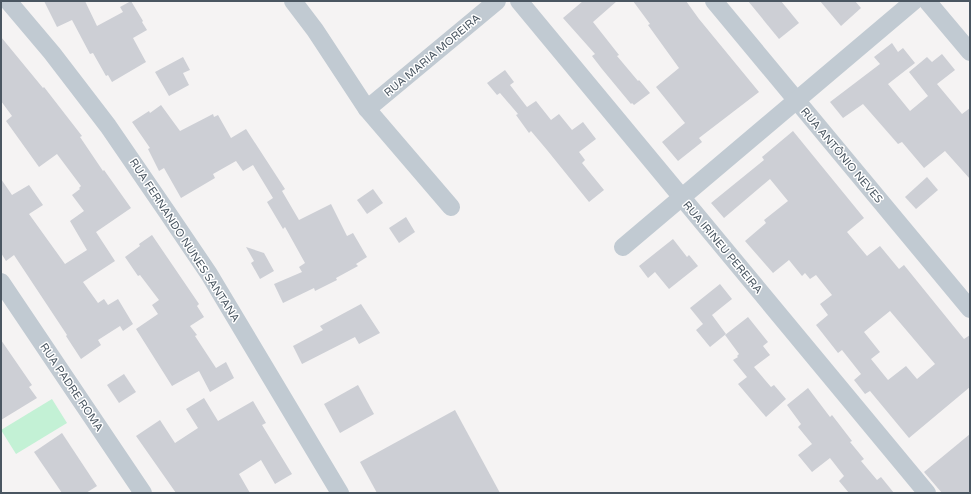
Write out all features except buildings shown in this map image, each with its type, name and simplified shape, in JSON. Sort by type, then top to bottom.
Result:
[{"type":"street","name":"RUA FERNANDO NUNES SANTANA","points":[[8,1],[52,53],[104,121],[168,212],[213,280],[340,493]]},
{"type":"street","points":[[293,1],[315,30],[367,108],[451,207]]},
{"type":"street","name":"RUA MARIA MOREIRA","points":[[367,108],[497,1]]},
{"type":"street","name":"RUA IRINEU PEREIRA","points":[[519,1],[927,493]]},
{"type":"street","name":"RUA ANTÔNIO NEVES","points":[[714,1],[970,309]]},
{"type":"street","points":[[623,247],[914,1]]},
{"type":"street","points":[[927,1],[970,52]]},
{"type":"street","name":"RUA PADRE ROMA","points":[[1,282],[143,493]]},
{"type":"green space","points":[[52,399],[67,423],[16,454],[1,430]]}]
